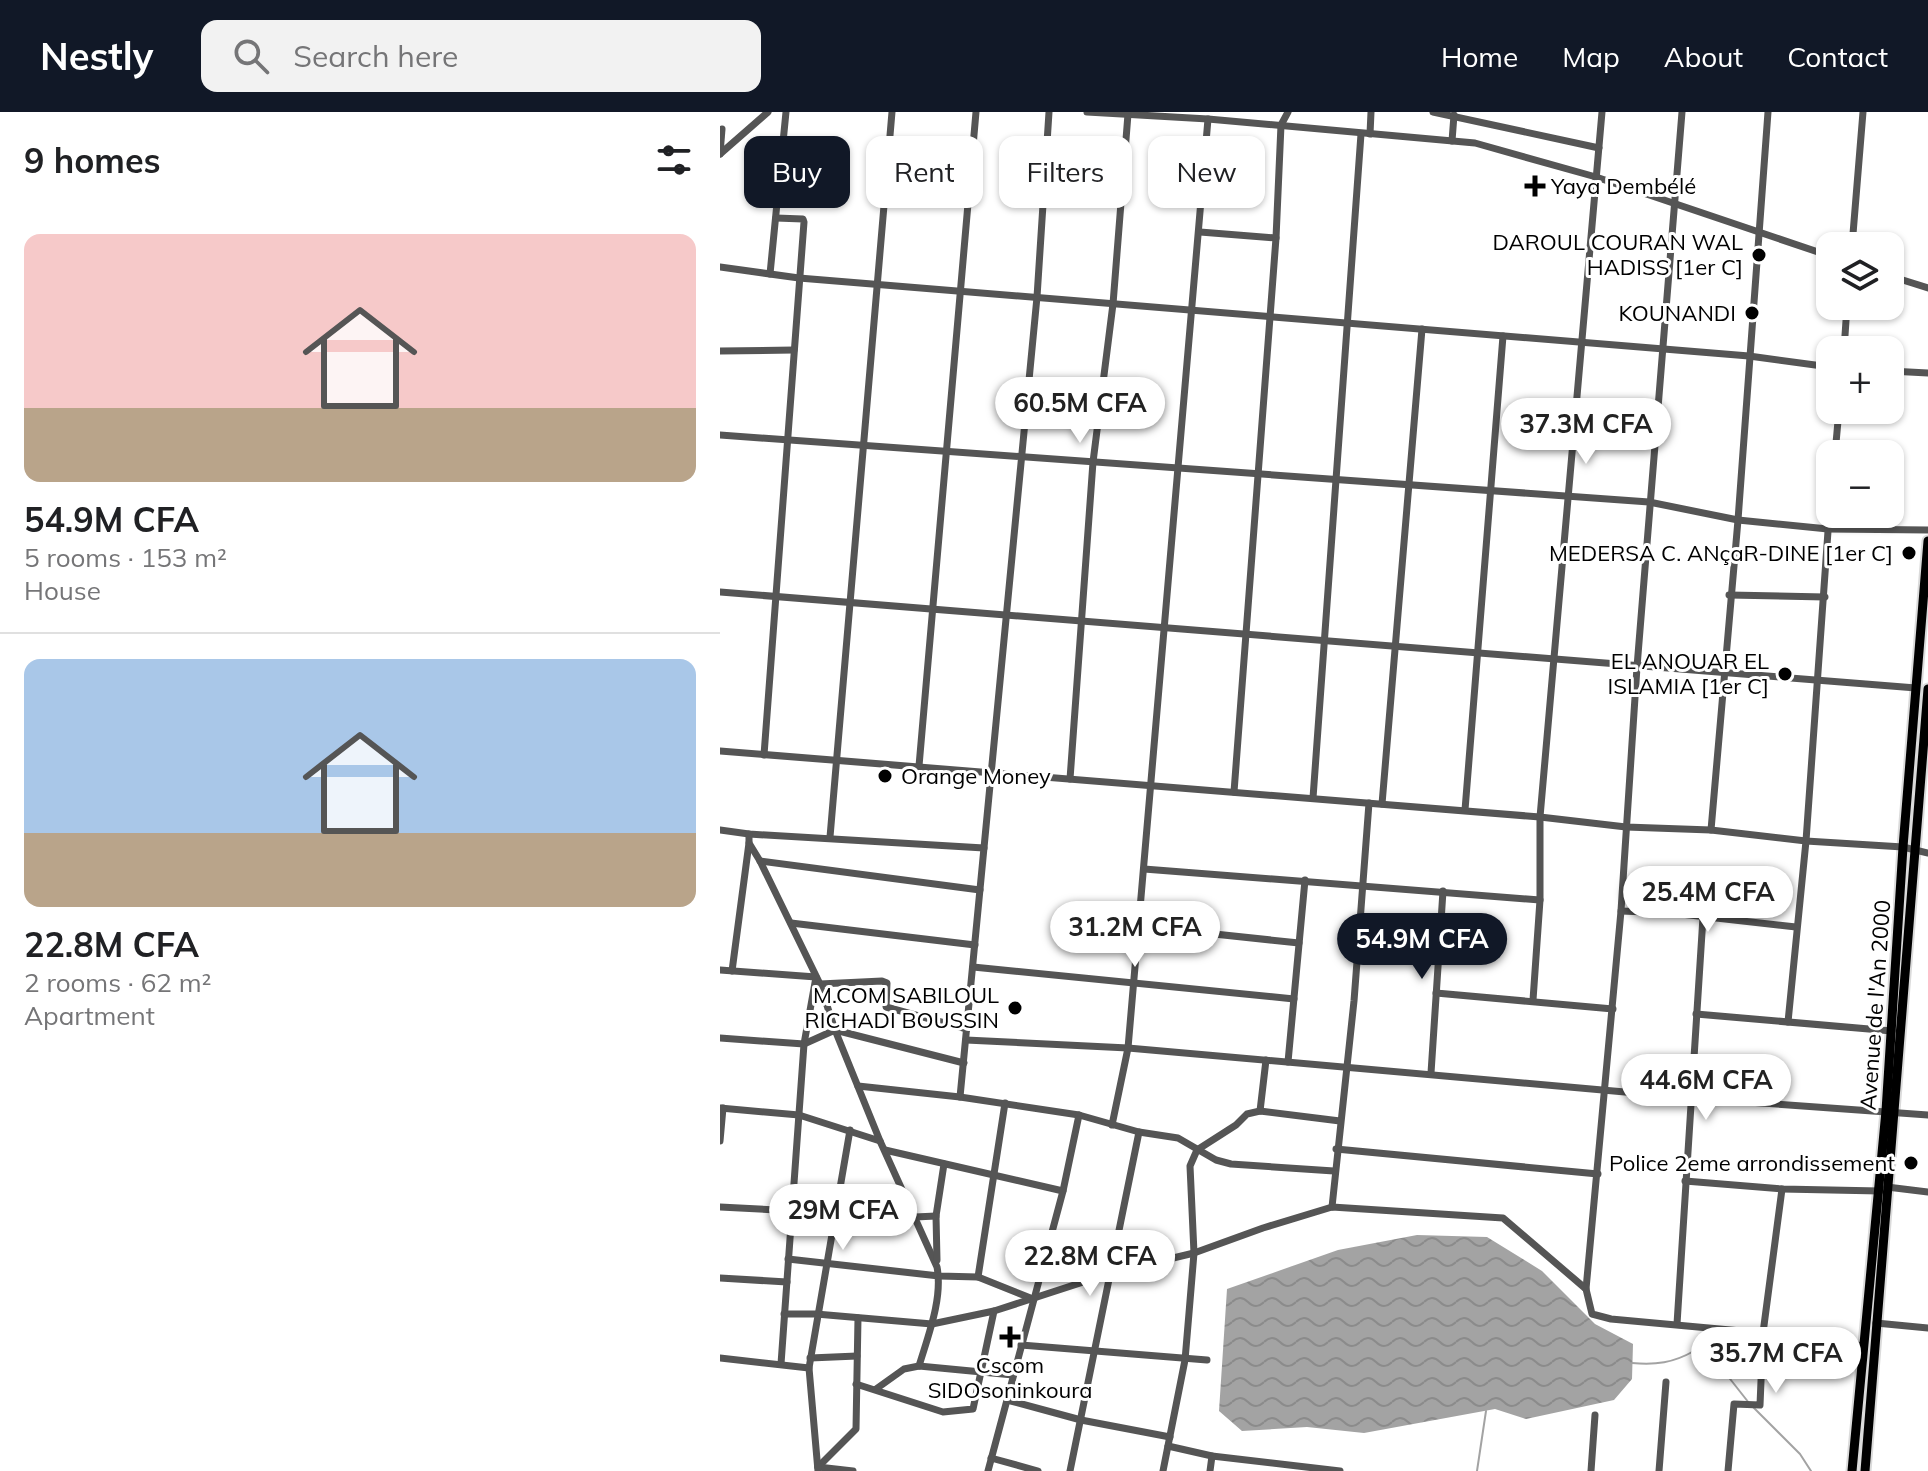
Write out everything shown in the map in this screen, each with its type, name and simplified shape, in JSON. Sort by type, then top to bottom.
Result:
[{"type":"main road","name":"Avenue de l'An 2000","points":[[1890,1111],[1903,847],[1928,541]]},
{"type":"main road","name":"Avenue de l'An 2000","points":[[1865,1471],[1890,1111],[1928,689]]},
{"type":"main road","name":"Avenue de l'An 2000","points":[[1852,1471],[1884,1189]]},
{"type":"street","points":[[720,154],[768,112]]},
{"type":"street","points":[[770,274],[786,112]]},
{"type":"street","points":[[830,837],[892,112]]},
{"type":"street","points":[[919,766],[976,112]]},
{"type":"street","points":[[960,1097],[1037,297],[1049,112]]},
{"type":"street","points":[[1087,112],[1208,119],[1475,143],[1596,177],[1816,251]]},
{"type":"street","points":[[1234,792],[1276,238],[1281,125],[1288,112]]},
{"type":"street","points":[[1313,798],[1347,323],[1366,134],[1371,112]]},
{"type":"street","points":[[1433,112],[1454,114],[1599,148]]},
{"type":"street","points":[[1478,122],[1479,112]]},
{"type":"street","points":[[1533,1000],[1540,900],[1540,817],[1602,112]]},
{"type":"street","points":[[1682,112],[1649,502],[1621,911],[1586,1289],[1592,1314],[1611,1319],[1864,1346]]},
{"type":"street","points":[[1711,830],[1768,112]]},
{"type":"street","points":[[1853,232],[1863,112]]},
{"type":"street","points":[[1070,779],[1093,462],[1113,304],[1128,114]]},
{"type":"street","points":[[1452,141],[1454,114]]},
{"type":"street","points":[[1112,1125],[1128,1048],[1208,119]]},
{"type":"street","points":[[720,154],[722,129]]},
{"type":"street","points":[[764,755],[804,222],[803,219],[776,218]]},
{"type":"street","points":[[1200,232],[1276,238]]},
{"type":"street","points":[[720,267],[799,278],[1749,356],[1816,365]]},
{"type":"street","points":[[1904,280],[1928,288]]},
{"type":"street","points":[[1382,804],[1422,329]]},
{"type":"street","points":[[1465,810],[1503,336]]},
{"type":"street","points":[[720,351],[794,350]]},
{"type":"street","points":[[1904,372],[1928,373]]},
{"type":"street","points":[[1576,412],[1657,422]]},
{"type":"street","points":[[720,435],[1649,502],[1738,520],[1828,529],[1928,530]]},
{"type":"street","points":[[1788,1022],[1806,841],[1828,529]]},
{"type":"street","points":[[720,592],[1916,688]]},
{"type":"street","points":[[1729,595],[1825,597]]},
{"type":"street","points":[[720,751],[1465,810],[1626,827],[1711,830],[1806,841],[1903,847],[1928,853]]},
{"type":"street","points":[[1332,1207],[1369,803]]},
{"type":"street","points":[[720,830],[749,839],[830,837],[984,848]]},
{"type":"street","points":[[749,839],[818,980],[880,1141],[937,1267],[939,1276],[932,1324],[919,1366]]},
{"type":"street","points":[[732,971],[749,839]]},
{"type":"street","points":[[760,861],[980,890]]},
{"type":"street","points":[[1144,869],[1540,900]]},
{"type":"street","points":[[1288,1062],[1305,880]]},
{"type":"street","points":[[1431,1073],[1443,891]]},
{"type":"street","points":[[1621,911],[1796,927]]},
{"type":"street","points":[[1677,1324],[1703,917]]},
{"type":"street","points":[[791,923],[975,945]]},
{"type":"street","points":[[1139,926],[1299,943]]},
{"type":"street","points":[[973,967],[1294,999]]},
{"type":"street","points":[[720,970],[818,980],[882,981],[887,983],[886,1007],[967,1029]]},
{"type":"street","points":[[781,1364],[804,1044],[818,980]]},
{"type":"street","points":[[1436,993],[1613,1009]]},
{"type":"street","points":[[1696,1014],[1892,1031]]},
{"type":"street","points":[[720,1038],[804,1044],[835,1030],[964,1063]]},
{"type":"street","points":[[966,1040],[1128,1048],[1692,1098],[1928,1115]]},
{"type":"street","points":[[1260,1111],[1266,1060]]},
{"type":"street","points":[[858,1086],[1079,1115],[1139,1132],[1178,1138],[1197,1150],[1231,1164],[1334,1171]]},
{"type":"street","points":[[978,1277],[1005,1103]]},
{"type":"street","points":[[720,1141],[722,1108],[799,1115],[880,1141]]},
{"type":"street","points":[[1163,1471],[1185,1360],[1194,1253],[1190,1166],[1197,1150],[1236,1125],[1247,1114],[1260,1111],[1340,1121]]},
{"type":"street","points":[[988,1471],[1063,1191],[1079,1115]]},
{"type":"street","points":[[818,1469],[809,1368],[850,1130]]},
{"type":"street","points":[[1070,1471],[1139,1132]]},
{"type":"street","points":[[1336,1149],[1598,1174]]},
{"type":"street","points":[[885,1150],[1063,1191]]},
{"type":"street","points":[[937,1267],[936,1216],[944,1164]]},
{"type":"street","points":[[1685,1181],[1782,1189],[1928,1192]]},
{"type":"street","points":[[1728,1471],[1734,1404],[1760,1405],[1763,1333],[1782,1189]]},
{"type":"street","points":[[720,1207],[936,1216]]},
{"type":"street","points":[[784,1314],[932,1324],[994,1311],[1111,1273],[1194,1253],[1332,1207],[1503,1218],[1586,1289]]},
{"type":"street","points":[[788,1259],[939,1276],[978,1277],[1034,1299]]},
{"type":"street","points":[[720,1278],[787,1282]]},
{"type":"street","points":[[856,1384],[943,1412],[973,1409],[994,1311]]},
{"type":"street","points":[[818,1469],[856,1429],[858,1318]]},
{"type":"street","points":[[1876,1323],[1928,1328]]},
{"type":"street","points":[[1021,1345],[1207,1360]]},
{"type":"street","points":[[810,1358],[857,1356]]},
{"type":"street","points":[[720,1358],[809,1368]]},
{"type":"street","points":[[876,1389],[904,1369],[919,1366],[1013,1375]]},
{"type":"street","points":[[1659,1471],[1666,1382]]},
{"type":"street","points":[[1007,1400],[1169,1441],[1212,1456],[1340,1471]]},
{"type":"street","points":[[1591,1471],[1595,1415]]},
{"type":"street","points":[[1210,1471],[1212,1456]]},
{"type":"street","points":[[991,1458],[1038,1471]]},
{"type":"street","points":[[818,1469],[853,1471]]},
{"type":"water","points":[[1417,1235],[1487,1237],[1542,1271],[1595,1324],[1633,1344],[1632,1379],[1614,1400],[1526,1419],[1495,1409],[1364,1433],[1307,1427],[1242,1431],[1219,1411],[1227,1289],[1338,1250]]},
{"type":"waterway","points":[[1632,1363],[1664,1362],[1694,1351],[1712,1356],[1749,1403]]},
{"type":"waterway","points":[[1753,1407],[1800,1454],[1811,1471]]},
{"type":"waterway","points":[[1477,1471],[1486,1411]]},
{"type":"place","name":"Yaya Dembélé","points":[[1535,186]]},
{"type":"place","name":"DAROUL COURAN WAL HADISS [1er C]","points":[[1759,255]]},
{"type":"place","name":"KOUNANDI","points":[[1752,313]]},
{"type":"place","name":"MEDERSA C. ANçaR-DINE [1er C]","points":[[1909,553]]},
{"type":"place","name":"EL ANOUAR EL ISLAMIA [1er C]","points":[[1785,674]]},
{"type":"place","name":"Orange Money","points":[[885,776]]},
{"type":"place","name":"M.COM SABILOUL RICHADI BOUSSIN","points":[[1015,1008]]},
{"type":"place","name":"Police 2eme arrondissement","points":[[1911,1163]]},
{"type":"place","name":"Cscom SIDOsoninkoura","points":[[1010,1337]]}]
